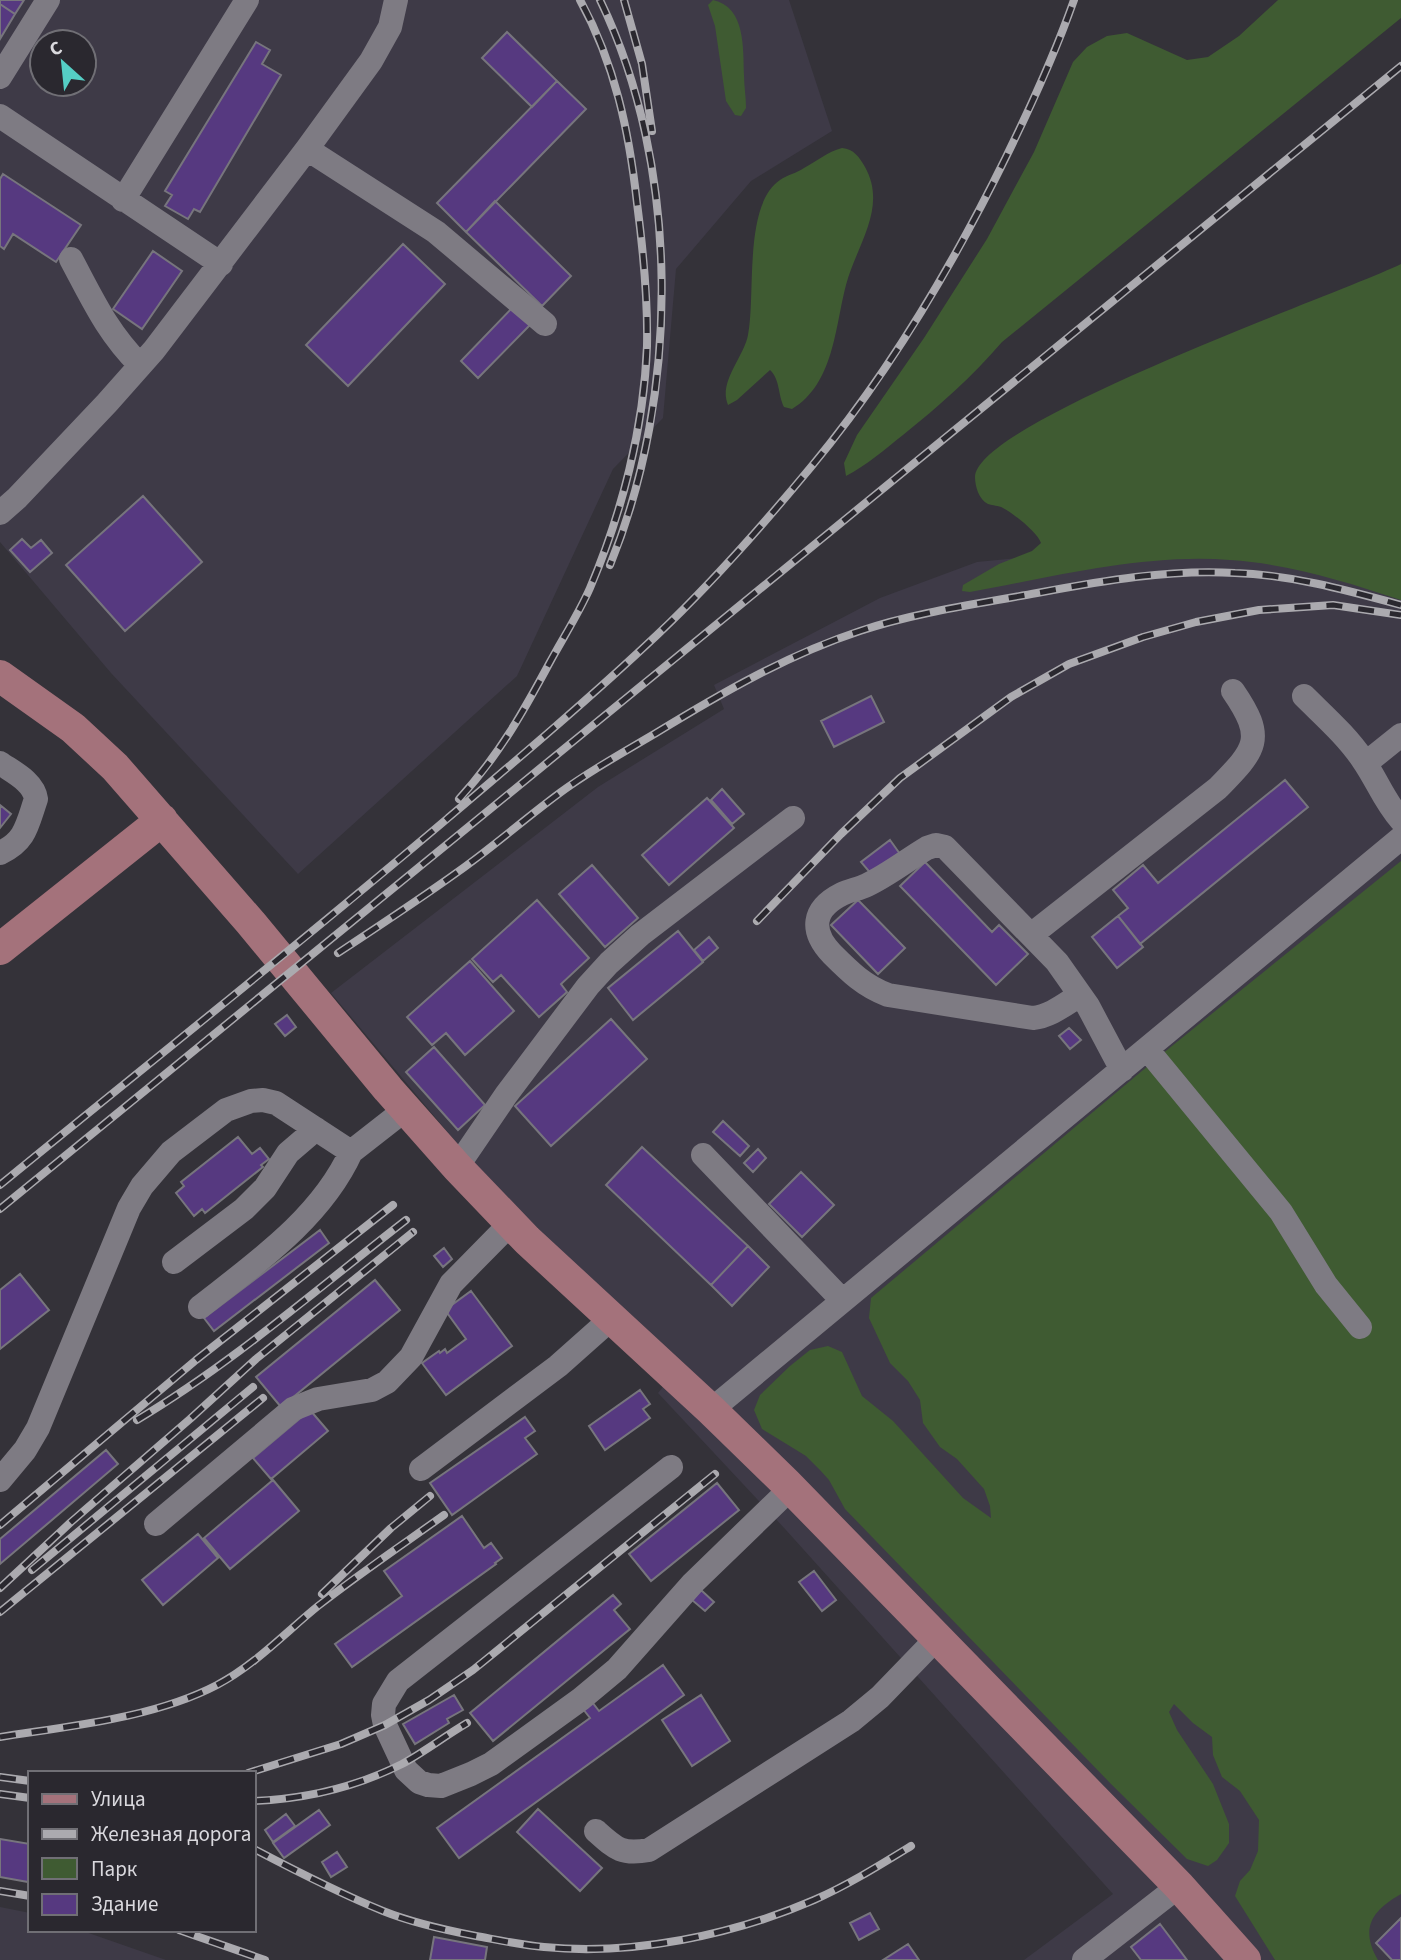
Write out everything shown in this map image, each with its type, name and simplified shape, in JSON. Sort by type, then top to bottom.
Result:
[{"type":"main road","points":[[0,676],[96,747],[251,922],[457,1167],[511,1223],[712,1410],[791,1488],[1179,1886],[1245,1960]]},
{"type":"main road","points":[[0,949],[162,820]]},
{"type":"street","points":[[0,77],[48,0]]},
{"type":"street","points":[[123,200],[247,0]]},
{"type":"street","points":[[0,513],[89,422],[189,307],[371,61],[390,27],[396,0]]},
{"type":"street","points":[[0,116],[221,264]]},
{"type":"street","points":[[307,149],[436,232],[545,324]]},
{"type":"street","points":[[72,259],[108,329],[140,365]]},
{"type":"street","points":[[1031,935],[1218,788],[1239,766],[1251,746],[1253,726],[1233,691]]},
{"type":"street","points":[[1304,696],[1355,748],[1366,763],[1387,804],[1401,820]]},
{"type":"street","points":[[1366,763],[1401,735]]},
{"type":"street","points":[[0,763],[31,786],[36,799],[22,839],[13,848],[0,853]]},
{"type":"street","points":[[457,1167],[506,1095],[588,986],[609,963],[640,935],[793,818]]},
{"type":"street","points":[[712,1410],[1401,838]]},
{"type":"street","points":[[1080,995],[1054,1012],[1033,1018],[888,995],[871,989],[858,980],[826,948],[816,928],[824,908],[833,899],[866,886],[927,848],[936,845],[944,847],[1057,962],[1080,995],[1100,1026],[1122,1070]]},
{"type":"street","points":[[1054,916],[1057,962]]},
{"type":"street","points":[[1147,1049],[1281,1212],[1326,1285],[1360,1327]]},
{"type":"street","points":[[0,1480],[25,1450],[38,1428],[129,1208],[155,1168],[189,1136],[237,1104],[263,1100],[276,1103],[351,1152]]},
{"type":"street","points":[[200,1307],[259,1261],[307,1215],[341,1173],[351,1152],[406,1109]]},
{"type":"street","points":[[174,1262],[244,1209],[265,1188],[288,1153],[316,1129]]},
{"type":"street","points":[[703,1155],[842,1300]]},
{"type":"street","points":[[156,1524],[293,1409],[318,1399],[363,1392],[387,1382],[411,1357],[451,1284],[511,1223]]},
{"type":"street","points":[[421,1469],[558,1366],[612,1318]]},
{"type":"street","points":[[671,1467],[398,1681],[384,1704],[383,1715],[402,1763],[411,1776],[428,1786],[441,1786],[471,1774],[491,1764],[582,1699],[617,1669],[693,1583],[791,1488]]},
{"type":"street","points":[[596,1831],[617,1849],[632,1853],[649,1850],[851,1721],[880,1697],[938,1637]]},
{"type":"street","points":[[1084,1960],[1179,1886]]},
{"type":"shaded area","points":[[0,0],[789,0],[832,131],[751,181],[676,269],[663,418],[613,469],[517,676],[298,874],[111,673],[0,542]]},
{"type":"shaded area","points":[[1176,542],[1401,589],[1401,1960],[1024,1960],[1113,1894],[786,1530],[658,1393],[680,1366],[492,1185],[331,993],[598,787],[724,709],[714,685],[880,598],[977,562]]},
{"type":"shaded area","points":[[0,1907],[28,1913],[28,1932],[86,1932],[166,1960],[0,1960]]},
{"type":"green space","points":[[713,0],[732,11],[740,30],[746,108],[741,116],[735,115],[726,101],[715,26],[708,5]]},
{"type":"green space","points":[[1278,0],[1401,0],[1401,18],[1002,342],[967,379],[916,424],[846,476],[844,463],[857,435],[924,338],[987,239],[1034,152],[1073,62],[1087,47],[1107,36],[1127,33],[1187,60],[1208,57],[1239,36]]},
{"type":"green space","points":[[842,148],[853,152],[865,167],[871,182],[872,212],[846,285],[825,370],[806,398],[792,409],[784,407],[776,378],[770,370],[728,405],[726,387],[748,335],[756,229],[768,192],[780,180]]},
{"type":"green space","points":[[1401,264],[1401,600],[1295,569],[1252,562],[1198,559],[1133,563],[970,592],[962,591],[963,585],[999,564],[1032,551],[1041,543],[1019,519],[1001,507],[988,504],[980,496],[975,477],[991,453],[1034,424],[1095,393],[1167,360]]},
{"type":"green space","points":[[1401,861],[1401,1894],[1382,1907],[1369,1930],[1378,1960],[1275,1960],[1235,1896],[1240,1881],[1250,1870],[1258,1851],[1259,1820],[1240,1791],[1222,1777],[1213,1755],[1212,1737],[1174,1704],[1169,1712],[1177,1730],[1213,1784],[1229,1824],[1229,1843],[1217,1860],[1208,1866],[1187,1859],[1111,1784],[845,1509],[829,1480],[820,1470],[806,1456],[762,1429],[754,1410],[760,1395],[810,1350],[828,1346],[842,1352],[862,1396],[893,1421],[963,1498],[991,1518],[984,1489],[957,1459],[940,1447],[923,1423],[920,1400],[908,1381],[890,1363],[869,1318],[871,1298],[1167,1050]]},
{"type":"building","points":[[0,0],[24,0],[15,14],[0,4]]},
{"type":"building","points":[[0,4],[15,14],[0,39]]},
{"type":"building","points":[[507,32],[557,81],[532,107],[482,58]]},
{"type":"building","points":[[256,42],[270,50],[262,64],[281,75],[200,212],[194,209],[188,219],[165,206],[172,195],[165,191]]},
{"type":"building","points":[[557,81],[586,109],[466,232],[437,203]]},
{"type":"building","points":[[3,174],[81,225],[56,262],[13,234],[4,249],[0,246],[0,179]]},
{"type":"building","points":[[495,201],[571,276],[542,306],[466,232]]},
{"type":"building","points":[[403,244],[445,284],[348,386],[306,345]]},
{"type":"building","points":[[153,251],[182,271],[142,329],[113,309]]},
{"type":"building","points":[[512,308],[530,325],[478,378],[461,361]]},
{"type":"building","points":[[143,496],[202,562],[125,631],[66,565]]},
{"type":"building","points":[[22,539],[31,548],[41,540],[52,553],[30,572],[10,550]]},
{"type":"building","points":[[871,696],[884,722],[834,747],[821,721]]},
{"type":"building","points":[[1285,780],[1308,807],[1140,944],[1118,916],[1128,908],[1113,890],[1143,865],[1158,883]]},
{"type":"building","points":[[722,789],[744,814],[732,824],[711,800]]},
{"type":"building","points":[[707,798],[734,828],[669,885],[642,855]]},
{"type":"building","points":[[0,805],[11,814],[0,828]]},
{"type":"building","points":[[890,840],[900,854],[872,875],[861,862]]},
{"type":"building","points":[[925,862],[992,932],[999,925],[1028,954],[996,985],[900,886]]},
{"type":"building","points":[[592,865],[638,918],[605,947],[559,894]]},
{"type":"building","points":[[537,900],[589,958],[561,984],[567,992],[539,1017],[501,975],[493,982],[472,959]]},
{"type":"building","points":[[858,900],[905,948],[878,974],[831,925]]},
{"type":"building","points":[[1118,916],[1143,947],[1117,968],[1092,937]]},
{"type":"building","points":[[678,931],[703,962],[633,1020],[608,988]]},
{"type":"building","points":[[709,937],[718,948],[703,961],[694,950]]},
{"type":"building","points":[[470,961],[514,1011],[465,1055],[446,1033],[432,1045],[407,1017]]},
{"type":"building","points":[[287,1015],[296,1027],[285,1036],[275,1024]]},
{"type":"building","points":[[611,1019],[647,1059],[551,1146],[515,1106]]},
{"type":"building","points":[[1069,1028],[1081,1040],[1070,1049],[1059,1036]]},
{"type":"building","points":[[434,1047],[485,1105],[458,1130],[406,1072]]},
{"type":"building","points":[[723,1121],[749,1146],[740,1156],[713,1132]]},
{"type":"building","points":[[238,1137],[252,1154],[260,1148],[269,1159],[261,1165],[263,1167],[205,1213],[202,1209],[194,1216],[176,1193],[184,1186],[181,1182]]},
{"type":"building","points":[[642,1147],[748,1246],[711,1285],[606,1185]]},
{"type":"building","points":[[758,1149],[766,1158],[753,1172],[744,1163]]},
{"type":"building","points":[[801,1172],[834,1205],[802,1237],[769,1204]]},
{"type":"building","points":[[320,1230],[329,1243],[214,1331],[204,1318]]},
{"type":"building","points":[[748,1246],[769,1267],[732,1306],[711,1285]]},
{"type":"building","points":[[444,1248],[452,1259],[443,1267],[434,1256]]},
{"type":"building","points":[[20,1274],[49,1310],[0,1349],[0,1290]]},
{"type":"building","points":[[375,1280],[400,1310],[281,1407],[256,1377]]},
{"type":"building","points":[[471,1291],[512,1346],[446,1395],[422,1363],[439,1351],[440,1353],[445,1349],[447,1353],[466,1339],[445,1310]]},
{"type":"building","points":[[640,1390],[650,1404],[643,1409],[650,1418],[605,1450],[589,1426]]},
{"type":"building","points":[[310,1410],[328,1431],[271,1479],[253,1458]]},
{"type":"building","points":[[525,1417],[535,1431],[525,1438],[537,1454],[452,1515],[430,1483]]},
{"type":"building","points":[[106,1450],[118,1464],[0,1564],[0,1539]]},
{"type":"building","points":[[273,1480],[299,1511],[230,1569],[204,1538]]},
{"type":"building","points":[[717,1483],[739,1510],[651,1581],[629,1554]]},
{"type":"building","points":[[462,1516],[484,1548],[491,1543],[502,1558],[352,1667],[335,1644],[402,1596],[384,1571]]},
{"type":"building","points":[[198,1534],[218,1558],[163,1605],[142,1580]]},
{"type":"building","points":[[814,1571],[836,1600],[822,1611],[799,1582]]},
{"type":"building","points":[[701,1590],[714,1602],[705,1611],[692,1600]]},
{"type":"building","points":[[613,1595],[621,1604],[614,1610],[630,1629],[493,1741],[470,1713]]},
{"type":"building","points":[[663,1665],[684,1695],[459,1858],[437,1828],[590,1718],[583,1709],[592,1702],[599,1711]]},
{"type":"building","points":[[454,1695],[463,1710],[447,1719],[449,1723],[415,1744],[403,1724]]},
{"type":"building","points":[[701,1695],[730,1741],[692,1766],[662,1720]]},
{"type":"building","points":[[538,1809],[602,1868],[580,1891],[517,1832]]},
{"type":"building","points":[[319,1810],[330,1825],[284,1858],[273,1843]]},
{"type":"building","points":[[286,1814],[295,1826],[273,1842],[265,1830]]},
{"type":"building","points":[[0,1839],[28,1844],[28,1882],[0,1877]]},
{"type":"building","points":[[337,1852],[347,1867],[331,1877],[322,1862]]},
{"type":"building","points":[[870,1913],[879,1929],[859,1940],[850,1923]]},
{"type":"building","points":[[1401,1918],[1401,1960],[1392,1960],[1376,1943]]},
{"type":"building","points":[[1160,1924],[1187,1960],[1141,1960],[1131,1947]]},
{"type":"building","points":[[434,1937],[487,1947],[485,1960],[430,1960]]},
{"type":"building","points":[[908,1944],[919,1960],[883,1960]]},
{"type":"railway","points":[[459,799],[509,734],[586,597],[602,559],[621,500],[641,407],[647,346],[647,310],[634,176],[619,98],[603,49],[580,0]]},
{"type":"railway","points":[[600,0],[627,65],[646,135],[657,207],[662,281],[659,355],[649,428],[633,498],[610,565]]},
{"type":"railway","points":[[624,0],[642,64],[652,131]]},
{"type":"railway","points":[[0,1185],[337,911],[527,751],[657,635],[737,553],[840,431],[918,318],[964,239],[1006,157],[1042,80],[1074,0]]},
{"type":"railway","points":[[0,1209],[1401,66]]},
{"type":"railway","points":[[338,953],[459,871],[561,792],[596,769],[755,676],[860,631],[970,605],[1160,574],[1256,574],[1298,580],[1401,605]]},
{"type":"railway","points":[[757,921],[841,834],[900,778],[1011,697],[1069,664],[1143,637],[1196,622],[1259,610],[1333,605],[1401,615]]},
{"type":"railway","points":[[0,1525],[196,1360],[393,1205]]},
{"type":"railway","points":[[137,1420],[241,1350],[406,1220]]},
{"type":"railway","points":[[0,1588],[256,1359],[413,1232]]},
{"type":"railway","points":[[32,1570],[253,1387]]},
{"type":"railway","points":[[0,1612],[263,1398]]},
{"type":"railway","points":[[254,1771],[341,1744],[385,1725],[429,1700],[473,1670],[715,1474]]},
{"type":"railway","points":[[322,1594],[391,1528],[430,1496]]},
{"type":"railway","points":[[0,1737],[139,1713],[166,1706],[217,1685],[257,1658],[333,1594],[444,1515]]},
{"type":"railway","points":[[256,1801],[292,1798],[367,1779],[402,1764],[467,1723]]},
{"type":"railway","points":[[0,1777],[28,1781]]},
{"type":"railway","points":[[0,1794],[28,1798]]},
{"type":"railway","points":[[256,1850],[350,1897],[406,1919],[510,1942],[578,1949],[682,1940],[750,1923],[827,1894],[911,1846]]},
{"type":"railway","points":[[0,1891],[28,1896]]},
{"type":"railway","points":[[185,1932],[265,1960]]}]
